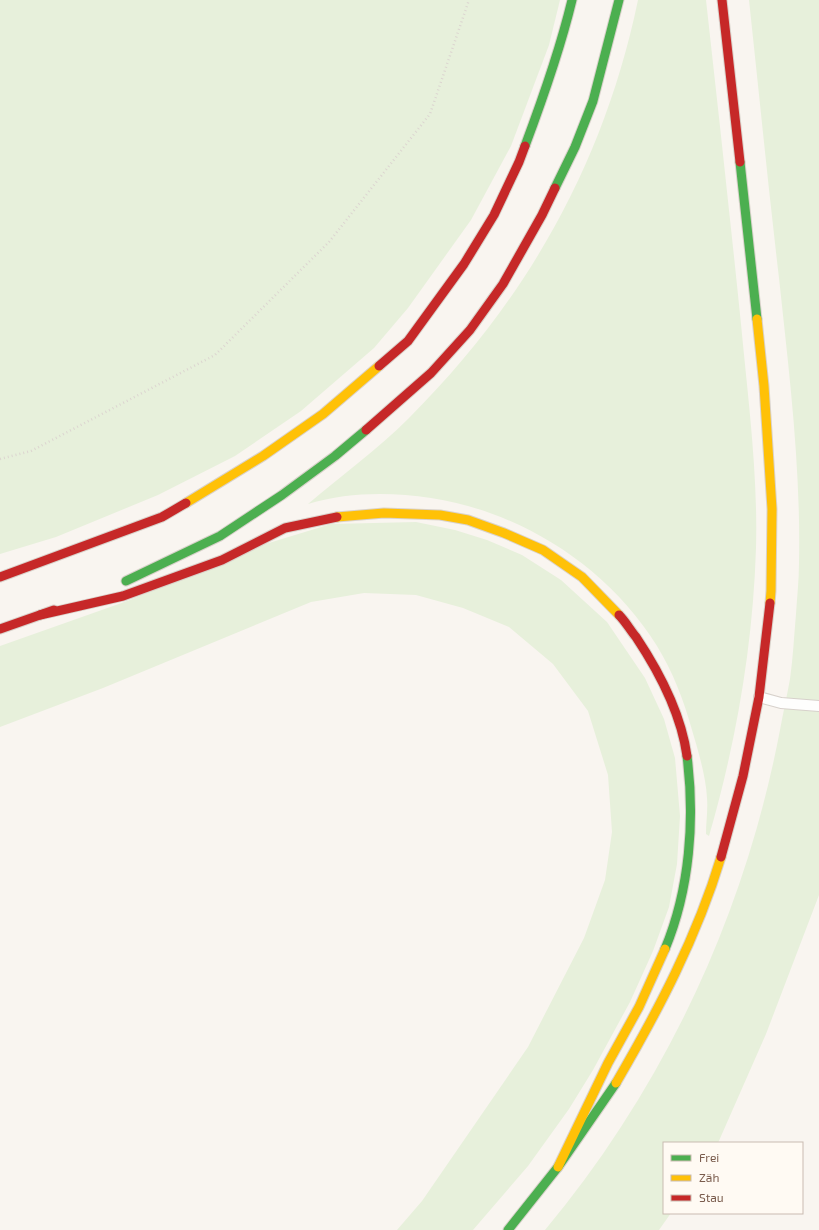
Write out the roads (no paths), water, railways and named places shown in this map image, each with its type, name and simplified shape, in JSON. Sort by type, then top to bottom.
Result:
[{"type":"main road","points":[[0,578],[162,517],[263,456],[323,414],[408,341],[464,264],[494,214],[519,162],[543,99],[563,36],[572,0]]},
{"type":"main road","points":[[118,584],[132,579],[220,536],[282,495],[335,456],[431,373],[470,330],[503,284],[542,215],[574,147],[593,101],[619,0]]},
{"type":"main road","points":[[508,1230],[558,1167],[616,1084],[648,1029],[680,965],[718,868],[729,832],[743,776],[759,697],[771,591],[772,509],[764,386],[722,0]]},
{"type":"main road","points":[[40,615],[123,596],[222,560],[285,528],[337,517],[384,513],[440,515],[468,520],[504,533],[543,550],[582,577],[623,619],[643,648],[666,688],[677,716],[686,752],[690,783],[690,824],[684,887],[673,930],[655,974],[608,1062],[558,1167]]},
{"type":"main road","points":[[0,629],[97,593]]},
{"type":"lane","points":[[759,697],[781,702],[819,706]]}]
